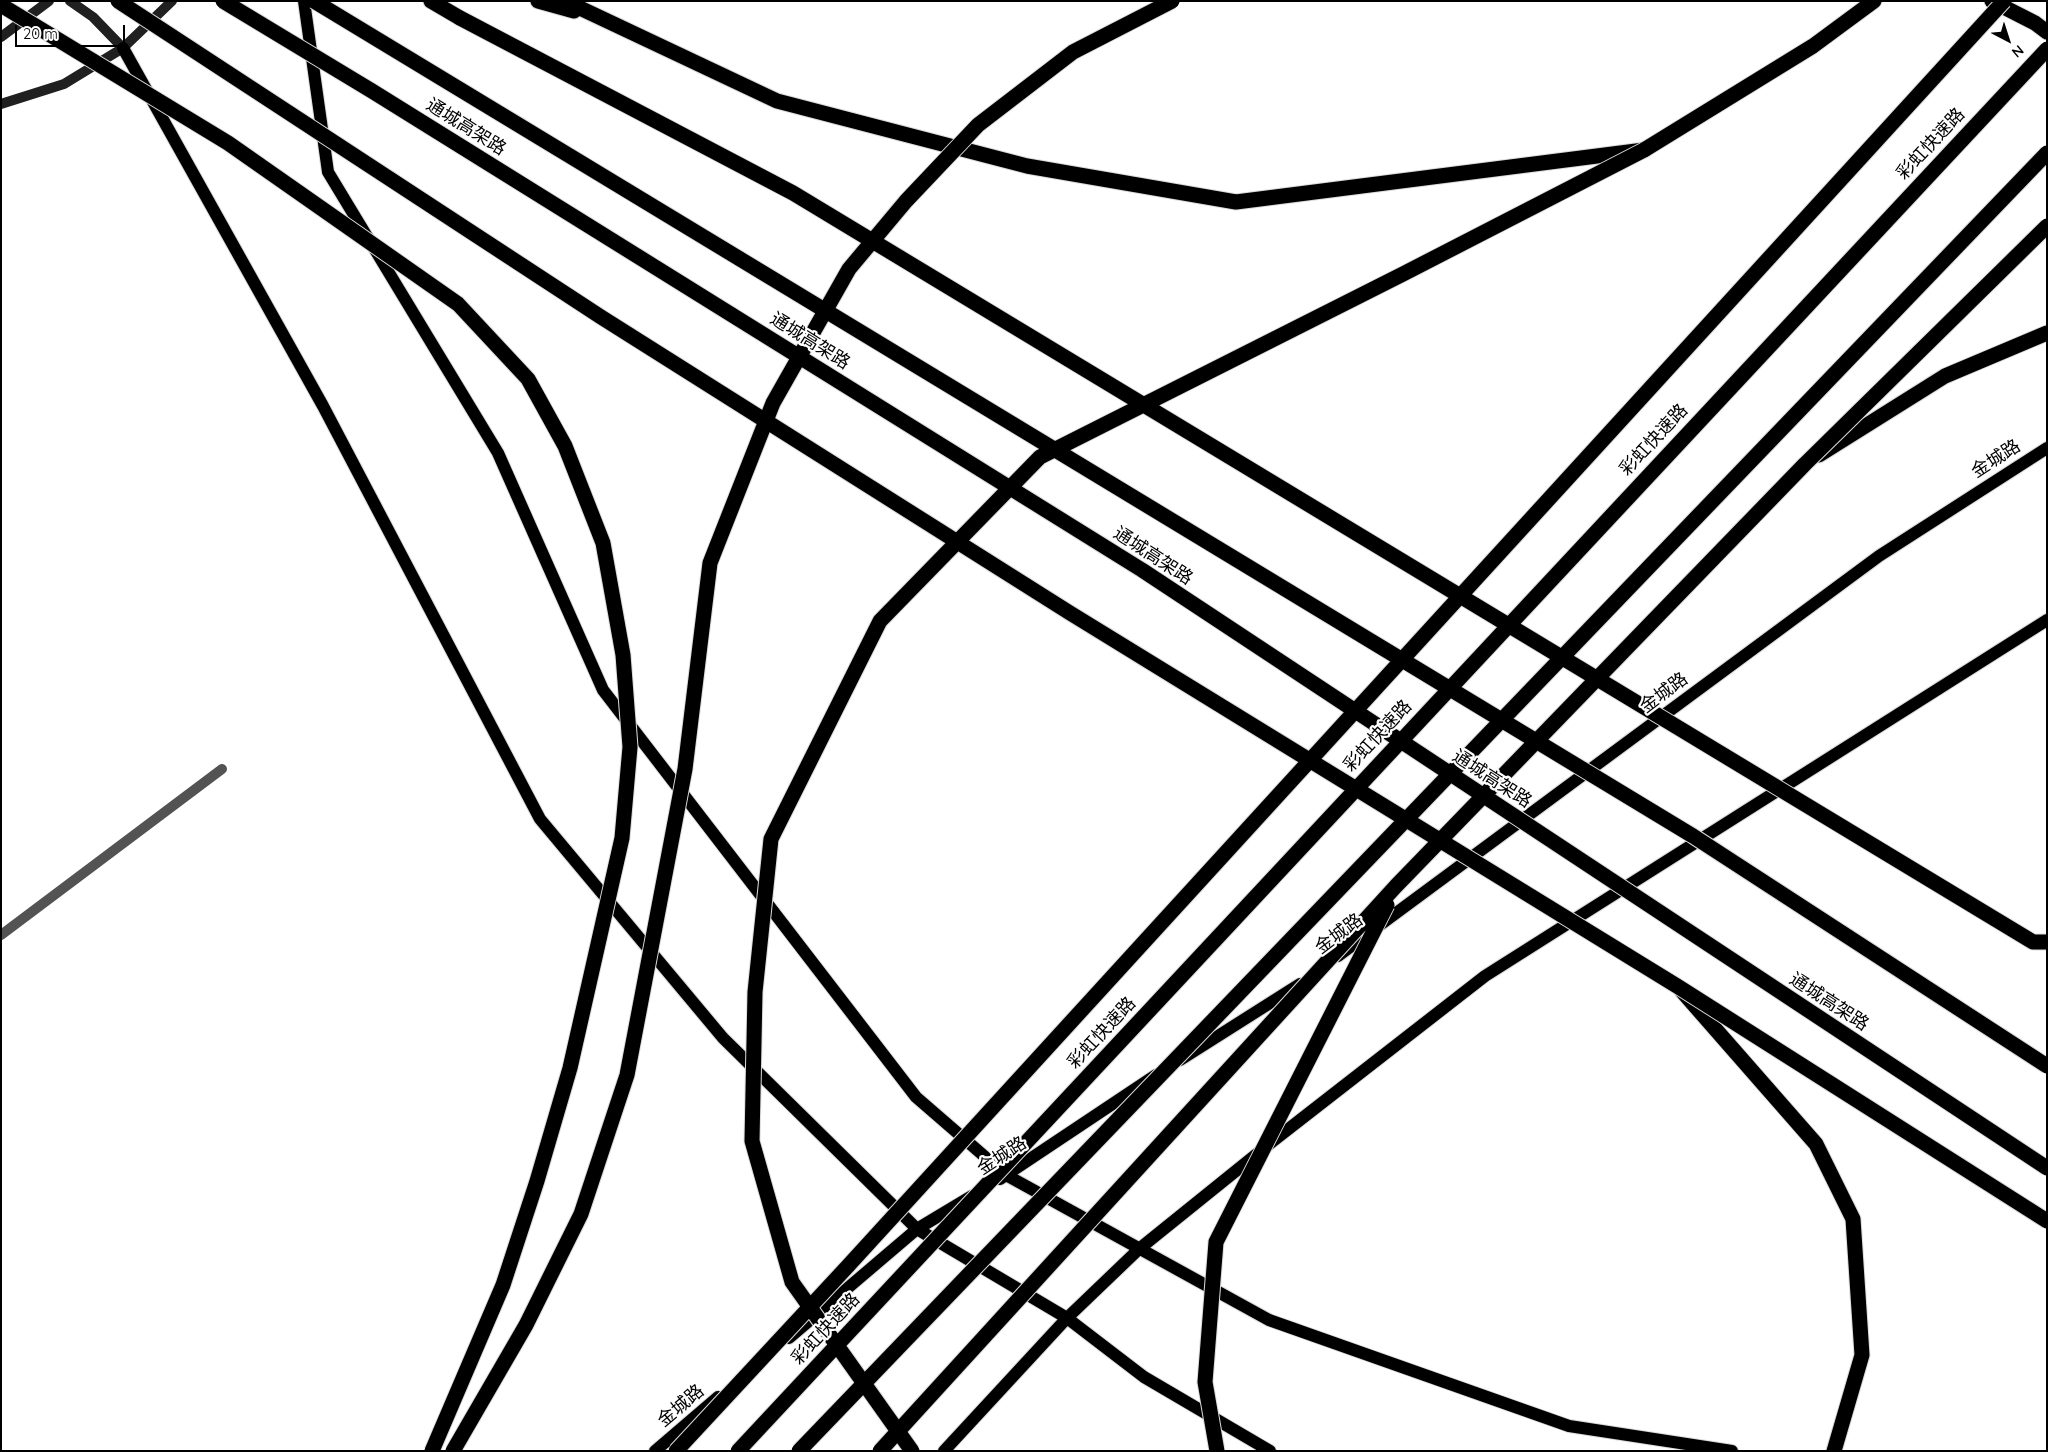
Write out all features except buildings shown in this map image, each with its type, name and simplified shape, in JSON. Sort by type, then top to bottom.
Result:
[{"type":"highway","points":[[118,1],[618,327],[1070,613],[1678,986],[2047,1221]]},
{"type":"highway","name":"通城高架路","points":[[222,1],[381,96],[1142,570],[2047,1168]]},
{"type":"highway","name":"通城高架路","points":[[314,1],[1693,836],[2047,1066]]},
{"type":"highway","points":[[431,1],[793,193],[2033,942],[2047,942]]},
{"type":"highway","points":[[538,1],[592,16]]},
{"type":"highway","points":[[565,1],[592,16],[777,102],[1027,166],[1236,202],[1644,150]]},
{"type":"highway","points":[[453,1451],[526,1325],[581,1214],[627,1075],[685,769],[710,563],[773,404],[849,269],[906,201],[978,125],[1073,52],[1172,1]]},
{"type":"highway","points":[[912,1451],[792,1282],[752,1141],[755,992],[771,839],[880,621],[1040,457],[1644,150],[1813,46],[1874,1]]},
{"type":"highway","points":[[1992,1],[2035,23],[2047,32]]},
{"type":"highway","points":[[676,1451],[847,1267],[2004,1]]},
{"type":"highway","points":[[1,4],[228,143],[458,304],[528,379],[565,446],[603,543],[624,655],[630,747],[622,838],[570,1068],[537,1181],[503,1286],[432,1451]]},
{"type":"highway","name":"彩虹快速路","points":[[738,1451],[2047,49]]},
{"type":"highway","points":[[799,1451],[2047,153]]},
{"type":"highway","points":[[880,1451],[1396,886],[1805,464],[2047,226]]},
{"type":"highway","points":[[1805,464],[1945,376],[2047,334]]},
{"type":"highway","points":[[1217,1451],[1205,1382],[1216,1242],[1396,886]]},
{"type":"highway","points":[[1678,986],[1816,1144],[1854,1219],[1862,1354],[1834,1451]]},
{"type":"main road","points":[[1,37],[49,1]]},
{"type":"main road","points":[[70,1],[93,17],[123,48],[323,406],[540,819],[723,1038],[917,1229],[1068,1318],[1144,1378],[1270,1451]]},
{"type":"main road","points":[[1,104],[64,84],[123,48],[172,1]]},
{"type":"main road","points":[[304,1],[328,172],[498,453],[603,690],[916,1097],[1006,1175],[1269,1320],[1569,1426],[1732,1451]]},
{"type":"main road","name":"金城路","points":[[655,1451],[917,1229],[1006,1175],[1132,1090],[1283,997],[1879,556],[2047,448]]},
{"type":"main road","points":[[944,1451],[1068,1318],[1138,1248],[1485,976],[2047,620]]},
{"type":"lane","points":[[1,935],[222,769]]}]
